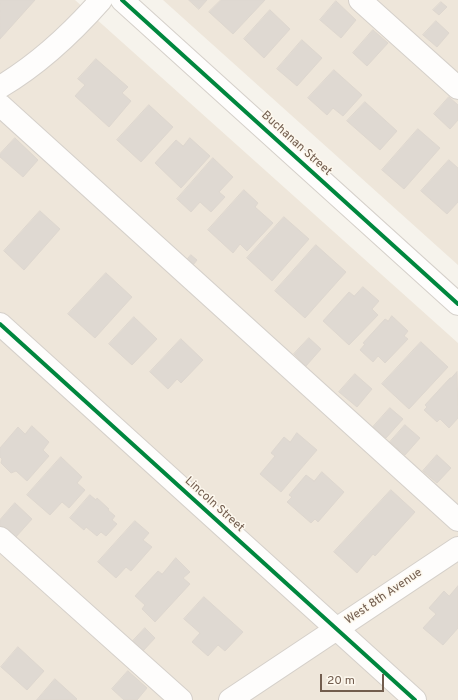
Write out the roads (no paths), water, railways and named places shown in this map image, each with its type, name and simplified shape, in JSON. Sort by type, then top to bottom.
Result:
[{"type":"street","points":[[0,87],[37,63],[56,47],[101,0]]},
{"type":"street","name":"Buchanan Street","points":[[122,0],[458,304]]},
{"type":"street","points":[[360,0],[458,88]]},
{"type":"street","points":[[0,105],[458,520]]},
{"type":"street","name":"Lincoln Street","points":[[0,324],[415,700]]},
{"type":"street","points":[[0,538],[181,700]]},
{"type":"street","name":"West 8th Avenue","points":[[230,700],[458,548]]}]
